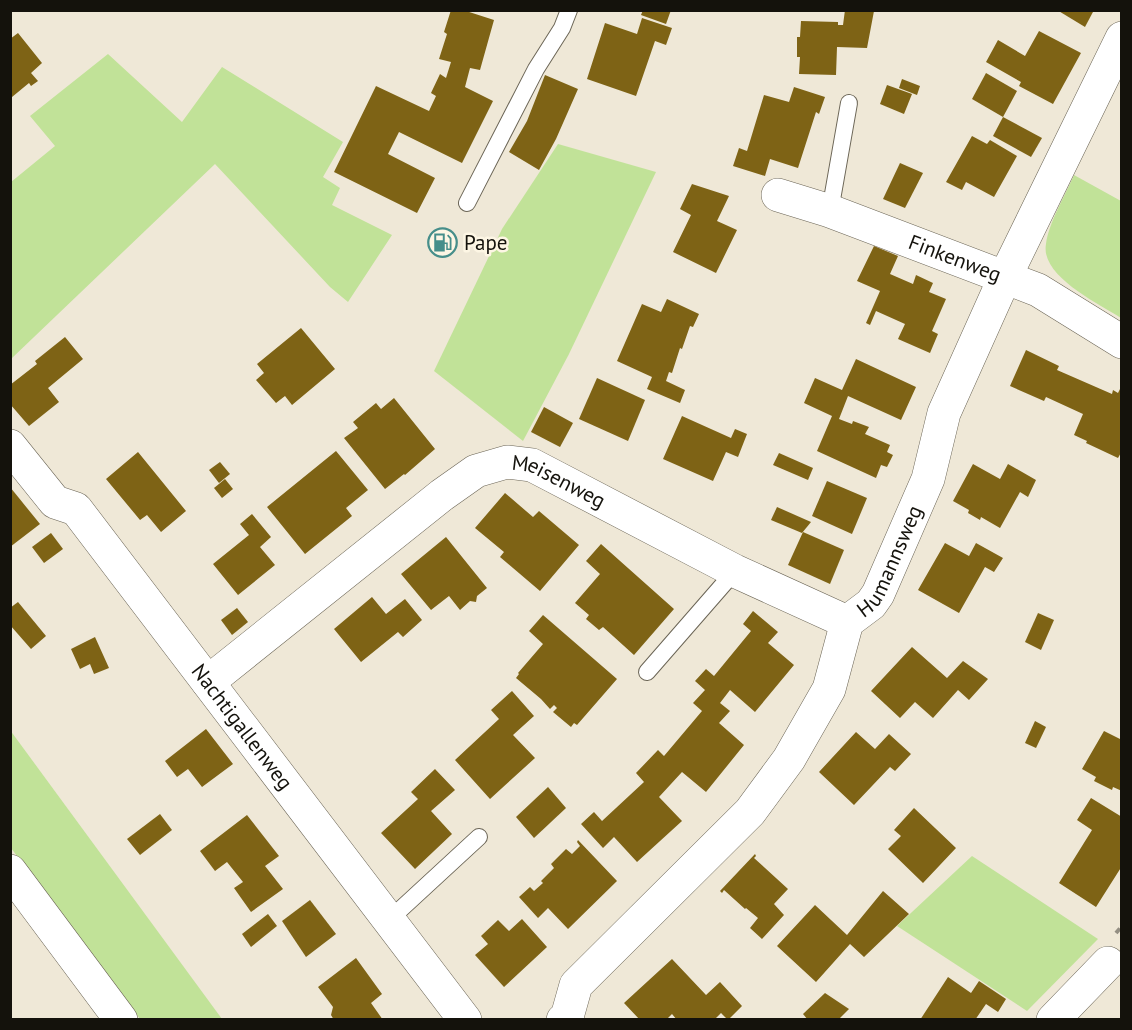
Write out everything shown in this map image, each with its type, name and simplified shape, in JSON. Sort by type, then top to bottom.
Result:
[{"type":"street","name":"Humannsweg","points":[[563,1020],[567,1017],[576,986],[750,812],[789,759],[829,689],[847,622],[871,604],[878,594],[928,480],[944,413],[1005,277],[1122,38]]},
{"type":"street","name":"Finkenweg","points":[[778,195],[830,211],[1038,290],[1122,342]]},
{"type":"street","name":"Nachtigallenweg","points":[[10,446],[55,502],[76,509],[465,1020]]},
{"type":"street","name":"Meisenweg","points":[[208,682],[442,495],[476,471],[507,462],[532,465],[735,571],[847,622]]},
{"type":"street","points":[[10,871],[120,1020]]},
{"type":"street","points":[[1053,1020],[1108,963]]},
{"type":"lane","points":[[467,203],[536,69],[562,28],[569,10]]},
{"type":"lane","points":[[830,211],[849,103]]},
{"type":"lane","points":[[647,672],[735,571]]},
{"type":"lane","points":[[389,920],[479,837]]},
{"type":"green space","points":[[108,54],[182,122],[222,67],[343,142],[323,177],[340,188],[332,205],[392,235],[348,302],[330,287],[215,164],[11,359],[11,182],[55,146],[30,116]]},
{"type":"green space","points":[[558,144],[656,172],[569,354],[523,441],[434,371],[502,229]]},
{"type":"green space","points":[[1074,175],[1121,201],[1121,318],[1061,278],[1047,256],[1046,244],[1050,227]]},
{"type":"green space","points":[[10,730],[222,1019],[140,1019],[11,848]]},
{"type":"green space","points":[[972,856],[1098,939],[1027,1011],[897,926]]},
{"type":"building","points":[[451,10],[463,10],[494,20],[480,70],[470,68],[465,87],[493,101],[462,163],[399,132],[388,154],[435,178],[417,213],[334,172],[376,86],[429,111],[436,96],[431,93],[440,74],[446,78],[451,62],[439,59],[447,34],[444,32]]},
{"type":"building","points":[[643,10],[671,10],[666,24],[641,15]]},
{"type":"building","points":[[845,10],[874,11],[867,48],[837,47],[836,75],[799,74],[800,57],[797,57],[797,37],[800,37],[801,21],[838,22],[838,25],[843,25]]},
{"type":"building","points":[[1057,10],[1094,10],[1085,27]]},
{"type":"building","points":[[642,18],[672,28],[666,45],[655,41],[636,96],[587,79],[605,23],[637,34]]},
{"type":"building","points":[[1039,31],[1081,53],[1053,104],[1019,86],[1021,82],[986,62],[998,40],[1025,56]]},
{"type":"building","points":[[18,33],[42,63],[31,73],[38,81],[31,86],[29,83],[12,97],[10,39]]},
{"type":"building","points":[[986,73],[1017,91],[1003,117],[972,99]]},
{"type":"building","points":[[545,75],[578,89],[556,139],[539,170],[509,152],[527,121]]},
{"type":"building","points":[[902,79],[920,86],[917,95],[899,88]]},
{"type":"building","points":[[887,85],[912,94],[904,114],[880,104]]},
{"type":"building","points":[[794,87],[825,97],[819,114],[816,112],[798,168],[770,159],[765,176],[733,166],[739,148],[747,151],[764,95],[789,102]]},
{"type":"building","points":[[1003,117],[1042,138],[1031,157],[993,136]]},
{"type":"building","points":[[972,136],[987,144],[990,140],[1017,156],[994,197],[966,182],[962,190],[946,182]]},
{"type":"building","points":[[900,163],[923,173],[905,208],[883,199]]},
{"type":"building","points":[[692,184],[729,196],[717,221],[737,230],[716,273],[673,252],[691,215],[680,209]]},
{"type":"building","points":[[874,246],[898,256],[890,274],[913,284],[916,275],[933,283],[929,292],[946,299],[932,331],[938,334],[930,353],[898,339],[905,324],[876,311],[870,325],[866,323],[880,291],[857,281]]},
{"type":"building","points":[[667,299],[699,314],[693,327],[690,326],[672,373],[669,372],[666,381],[685,390],[680,403],[647,389],[652,377],[617,361],[642,304],[661,312]]},
{"type":"building","points":[[301,328],[335,369],[292,405],[285,396],[276,403],[256,380],[264,373],[257,364]]},
{"type":"building","points":[[65,337],[83,359],[48,388],[59,402],[29,426],[10,404],[10,385],[37,364],[35,361]]},
{"type":"building","points":[[1026,350],[1059,366],[1057,370],[1112,394],[1113,390],[1118,393],[1122,385],[1122,451],[1118,458],[1074,435],[1083,414],[1046,397],[1044,401],[1010,386]]},
{"type":"building","points":[[856,359],[916,387],[901,420],[848,396],[839,419],[869,427],[865,434],[890,445],[887,452],[893,455],[887,467],[881,465],[876,478],[817,451],[832,416],[804,403],[815,378],[842,390]]},
{"type":"building","points":[[597,378],[645,400],[628,441],[579,419]]},
{"type":"building","points":[[394,398],[435,449],[385,489],[344,438],[358,428],[353,422],[376,403],[381,409]]},
{"type":"building","points":[[544,407],[573,423],[560,447],[531,432]]},
{"type":"building","points":[[682,416],[731,438],[735,429],[747,434],[738,457],[726,452],[713,481],[663,459]]},
{"type":"building","points":[[336,451],[368,490],[346,508],[352,516],[305,554],[267,507]]},
{"type":"building","points":[[138,452],[186,511],[161,532],[147,515],[140,520],[106,479]]},
{"type":"building","points":[[779,453],[813,468],[808,480],[773,465]]},
{"type":"building","points":[[220,462],[230,474],[219,483],[209,470]]},
{"type":"building","points":[[973,464],[1000,479],[1008,464],[1036,480],[1028,497],[1020,492],[1000,528],[981,517],[980,520],[968,513],[969,510],[953,501]]},
{"type":"building","points":[[225,479],[233,489],[222,498],[214,488]]},
{"type":"building","points":[[827,481],[867,498],[852,534],[812,516]]},
{"type":"building","points":[[10,487],[40,524],[10,547]]},
{"type":"building","points":[[505,493],[533,517],[539,511],[579,545],[540,591],[500,557],[504,552],[475,528]]},
{"type":"building","points":[[777,507],[811,522],[802,533],[771,520]]},
{"type":"building","points":[[252,514],[271,537],[260,547],[275,565],[238,595],[213,564],[249,535],[240,524]]},
{"type":"building","points":[[803,532],[844,550],[830,584],[788,565]]},
{"type":"building","points":[[51,533],[63,549],[44,563],[32,547]]},
{"type":"building","points":[[446,537],[487,588],[477,596],[476,602],[470,601],[460,610],[449,596],[431,610],[401,574]]},
{"type":"building","points":[[945,543],[969,556],[976,543],[1003,558],[994,572],[985,567],[959,613],[918,590]]},
{"type":"building","points":[[601,544],[674,609],[634,655],[603,627],[599,630],[586,619],[589,615],[575,603],[600,574],[586,561]]},
{"type":"building","points":[[372,597],[386,614],[405,599],[422,620],[403,637],[398,632],[361,662],[334,629]]},
{"type":"building","points":[[18,602],[46,636],[31,649],[10,625],[10,608]]},
{"type":"building","points":[[237,608],[248,622],[232,635],[221,620]]},
{"type":"building","points":[[753,611],[778,632],[768,643],[794,665],[755,712],[730,690],[720,703],[730,711],[719,723],[744,745],[706,792],[682,772],[659,797],[682,821],[637,862],[614,837],[603,848],[581,824],[594,812],[602,821],[644,782],[636,773],[658,750],[664,756],[702,711],[693,703],[705,690],[695,681],[706,669],[714,676],[751,631],[743,624]]},
{"type":"building","points":[[1038,613],[1054,620],[1041,650],[1025,642]]},
{"type":"building","points":[[543,615],[617,679],[577,725],[574,723],[571,727],[553,712],[557,708],[554,705],[550,709],[516,678],[543,644],[529,631]]},
{"type":"building","points":[[95,637],[109,668],[94,674],[90,664],[80,669],[71,649]]},
{"type":"building","points":[[912,647],[947,678],[963,661],[988,679],[969,700],[958,690],[933,718],[915,702],[900,718],[871,691]]},
{"type":"building","points":[[512,691],[534,716],[513,735],[535,758],[490,799],[455,760],[499,719],[491,710]]},
{"type":"building","points":[[1035,721],[1046,727],[1036,748],[1025,743]]},
{"type":"building","points":[[206,729],[233,764],[202,787],[188,769],[177,777],[165,761]]},
{"type":"building","points":[[1104,731],[1120,739],[1122,736],[1122,791],[1113,787],[1112,790],[1094,781],[1096,777],[1082,769]]},
{"type":"building","points":[[856,732],[875,749],[889,734],[911,754],[895,771],[890,767],[854,805],[819,772]]},
{"type":"building","points":[[435,769],[455,790],[431,811],[452,834],[415,869],[381,833],[418,799],[411,792]]},
{"type":"building","points":[[548,787],[566,808],[534,838],[516,817]]},
{"type":"building","points":[[1091,798],[1122,817],[1122,866],[1096,907],[1059,883],[1092,830],[1077,820]]},
{"type":"building","points":[[914,808],[956,848],[923,883],[888,849],[901,836],[894,830]]},
{"type":"building","points":[[160,814],[172,830],[140,855],[127,839]]},
{"type":"building","points":[[247,815],[279,856],[265,866],[283,889],[251,912],[234,888],[243,882],[227,862],[215,871],[200,851]]},
{"type":"building","points":[[578,840],[617,881],[568,929],[548,908],[538,918],[519,897],[530,887],[534,891],[543,883],[541,881],[554,868],[551,864],[566,849],[572,854],[580,846]]},
{"type":"building","points":[[755,854],[754,858],[788,889],[774,904],[784,915],[762,939],[750,928],[758,918],[724,890],[722,893],[720,891]]},
{"type":"building","points":[[883,891],[909,914],[864,957],[850,944],[816,982],[777,946],[815,905],[847,935]]},
{"type":"building","points":[[310,900],[336,934],[306,957],[282,921]]},
{"type":"building","points":[[268,914],[277,926],[251,947],[242,934]]},
{"type":"building","points":[[522,919],[547,947],[504,987],[475,955],[488,944],[481,936],[498,920],[509,931]]},
{"type":"building","points":[[356,958],[382,994],[371,1003],[383,1020],[334,1020],[331,1015],[333,1007],[318,987]]},
{"type":"building","points":[[672,959],[706,995],[720,982],[742,1006],[728,1020],[721,1013],[714,1020],[677,1020],[672,1014],[666,1020],[640,1020],[624,1003]]},
{"type":"building","points":[[948,977],[971,993],[979,981],[1006,999],[998,1012],[986,1004],[975,1020],[920,1020]]},
{"type":"building","points":[[825,993],[849,1009],[838,1020],[808,1020],[803,1014]]},
{"type":"place","name":"Pape","points":[[443,243]]}]
